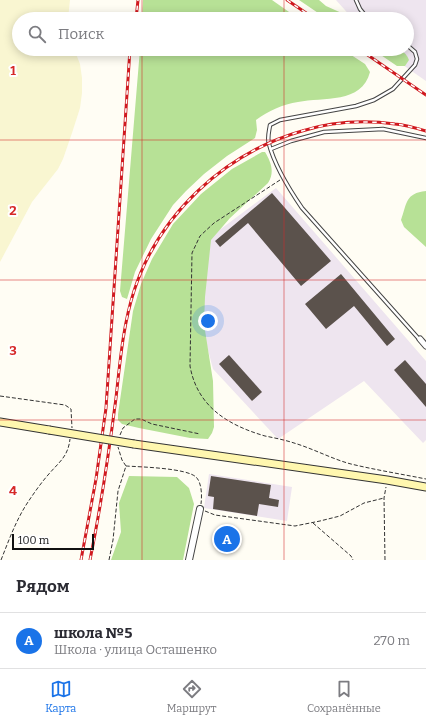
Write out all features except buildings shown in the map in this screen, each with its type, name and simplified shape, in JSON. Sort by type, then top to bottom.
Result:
[{"type":"main road","points":[[0,422],[134,444],[426,487]]},
{"type":"street","points":[[420,339],[426,346]]},
{"type":"street","points":[[189,560],[200,509]]},
{"type":"lane","points":[[356,0],[362,12]]},
{"type":"lane","points":[[414,51],[417,59],[411,70],[393,89],[374,100],[356,106],[280,120],[270,125],[268,138],[271,149],[284,178],[302,208],[420,339]]},
{"type":"lane","points":[[271,149],[291,141],[324,132],[383,129],[426,138]]},
{"type":"path","points":[[284,178],[214,223],[200,236],[192,253],[190,366],[192,378],[196,388],[207,405],[222,417],[237,426],[294,443],[350,464],[426,479]]},
{"type":"path","points":[[0,396],[65,405],[71,409],[72,429]]},
{"type":"path","points":[[120,435],[124,428],[135,419],[141,419],[152,424],[200,434]]},
{"type":"path","points":[[1,560],[14,527],[28,502],[48,475],[62,460],[69,449],[71,436]]},
{"type":"path","points":[[118,446],[122,460],[126,466]]},
{"type":"path","points":[[126,466],[185,472],[196,477],[200,485],[200,509],[215,515],[295,526],[340,516],[364,503],[384,498]]},
{"type":"path","points":[[109,560],[113,540],[118,491],[126,466]]},
{"type":"path","points":[[385,560],[384,498],[386,480]]},
{"type":"path","points":[[313,522],[351,556],[353,560]]},
{"type":"shaded area","points":[[0,0],[70,0],[69,12],[12,12],[12,56],[77,56],[80,64],[82,78],[82,93],[80,108],[63,159],[58,169],[32,202],[0,262]]},
{"type":"shaded area","points":[[336,0],[426,0],[426,81],[390,56],[414,56],[414,12],[347,12]]},
{"type":"shaded area","points":[[276,188],[426,361],[426,440],[423,443],[364,381],[278,439],[213,369],[199,316],[210,237]]},
{"type":"shaded area","points":[[209,474],[292,487],[287,521],[204,508]]},
{"type":"green space","points":[[143,0],[272,0],[289,12],[142,12]]},
{"type":"green space","points":[[299,0],[319,0],[326,6],[339,12],[317,12]]},
{"type":"green space","points":[[139,56],[353,56],[365,64],[370,72],[366,82],[359,89],[350,94],[330,99],[287,104],[256,120],[257,130],[255,138],[227,156],[204,174],[173,205],[151,239],[135,272],[127,299],[122,297],[120,291]]},
{"type":"green space","points":[[382,56],[407,56],[409,60],[405,66],[397,66]]},
{"type":"green space","points":[[262,152],[265,152],[272,171],[268,183],[230,218],[211,240],[205,297],[204,324],[213,381],[214,427],[212,433],[208,439],[190,438],[122,424],[118,420],[118,414],[133,311],[141,284],[152,259],[173,224],[201,194],[232,169]]},
{"type":"green space","points":[[426,191],[426,247],[404,227],[401,220],[410,197],[419,192]]},
{"type":"green space","points":[[129,476],[177,477],[189,488],[194,504],[183,560],[111,560],[121,532],[119,503]]},
{"type":"railway","points":[[137,12],[138,0]]},
{"type":"railway","points":[[287,0],[305,12]]},
{"type":"railway","points":[[81,560],[96,479],[106,408],[130,56]]},
{"type":"railway","points":[[369,56],[426,95]]},
{"type":"railway","points":[[90,560],[98,520],[122,344],[130,304],[145,263],[160,237],[178,212],[198,190],[247,154],[274,141],[302,131],[336,124],[360,122],[399,124],[426,131]]},
{"type":"place","name":"школа №5","points":[[227,539]]}]
